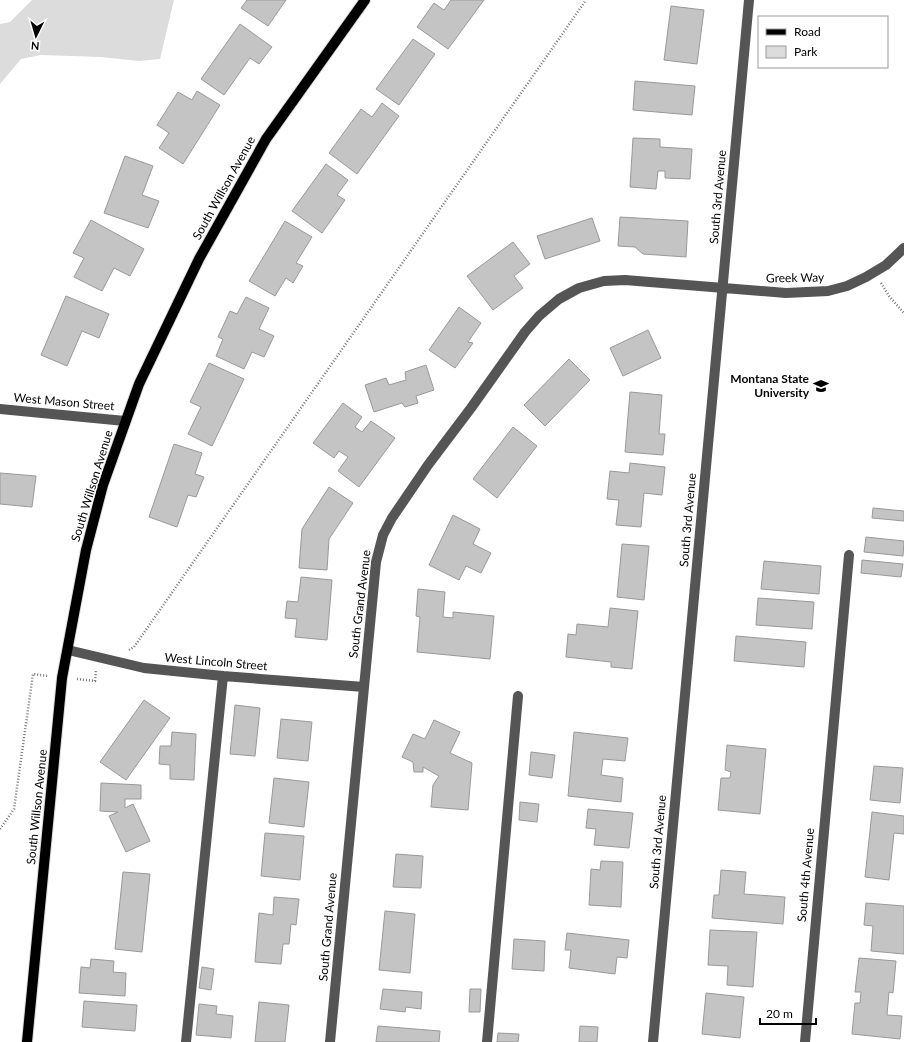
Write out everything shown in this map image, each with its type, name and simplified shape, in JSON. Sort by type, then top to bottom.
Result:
[{"type":"main road","name":"South Willson Avenue","points":[[27,1042],[62,678],[86,550],[103,485],[139,384],[200,259],[266,139],[365,0]]},
{"type":"street","name":"South 3rd Avenue","points":[[653,1042],[749,0]]},
{"type":"street","name":"Greek Way","points":[[722,288],[786,293],[828,291],[847,286],[875,272],[886,265],[904,248]]},
{"type":"street","name":"South Grand Avenue","points":[[330,1042],[376,562],[383,535],[392,518],[428,465],[525,332],[539,316],[559,299],[579,288],[604,281],[625,280],[722,288]]},
{"type":"street","name":"West Mason Street","points":[[0,409],[125,420]]},
{"type":"street","name":"South 4th Avenue","points":[[805,1042],[849,555]]},
{"type":"street","name":"West Lincoln Street","points":[[68,650],[144,668],[364,687]]},
{"type":"street","points":[[186,1042],[223,676]]},
{"type":"street","points":[[487,1042],[518,696]]},
{"type":"path","points":[[83,680],[95,681],[96,670],[134,647],[586,0]]},
{"type":"path","points":[[875,272],[889,296],[904,312]]},
{"type":"path","points":[[0,829],[14,809],[33,674],[45,676]]},
{"type":"green space","points":[[32,0],[174,0],[160,59],[139,61],[101,57],[41,55],[21,59],[0,84],[0,24],[10,22]]},
{"type":"building","points":[[247,0],[286,0],[268,26],[241,8]]},
{"type":"building","points":[[451,0],[484,0],[448,49],[417,27],[434,3],[444,10]]},
{"type":"building","points":[[671,6],[704,10],[697,64],[664,60]]},
{"type":"building","points":[[240,24],[272,47],[259,64],[250,58],[224,95],[201,79]]},
{"type":"building","points":[[413,39],[435,54],[399,105],[376,89]]},
{"type":"building","points":[[635,81],[695,86],[692,115],[633,110]]},
{"type":"building","points":[[197,91],[220,105],[183,164],[159,148],[169,133],[157,125],[178,92],[192,100]]},
{"type":"building","points":[[382,103],[399,116],[357,174],[329,153],[361,109],[372,117]]},
{"type":"building","points":[[633,138],[660,139],[660,147],[692,149],[690,179],[665,178],[665,171],[658,171],[656,189],[630,187]]},
{"type":"building","points":[[125,156],[153,166],[142,195],[159,201],[148,228],[104,213]]},
{"type":"building","points":[[326,164],[348,180],[337,195],[345,200],[322,233],[292,211]]},
{"type":"building","points":[[620,217],[688,221],[686,257],[643,254],[635,247],[618,246]]},
{"type":"building","points":[[592,218],[600,241],[545,259],[537,236]]},
{"type":"building","points":[[91,220],[144,249],[130,276],[114,268],[102,291],[74,277],[84,258],[73,253]]},
{"type":"building","points":[[285,221],[312,237],[296,263],[303,266],[293,283],[286,278],[275,296],[249,281]]},
{"type":"building","points":[[513,242],[530,264],[514,276],[523,288],[493,310],[467,276]]},
{"type":"building","points":[[66,296],[109,314],[99,338],[82,331],[67,366],[41,355]]},
{"type":"building","points":[[246,297],[269,308],[259,329],[274,336],[264,357],[252,352],[244,369],[216,356],[223,339],[218,337],[230,311],[237,314]]},
{"type":"building","points":[[459,307],[481,323],[468,342],[473,343],[455,368],[429,350]]},
{"type":"building","points":[[648,330],[661,358],[623,376],[610,348]]},
{"type":"building","points":[[569,359],[590,380],[545,426],[524,405]]},
{"type":"building","points":[[209,363],[244,379],[212,446],[188,434],[201,407],[190,402]]},
{"type":"building","points":[[426,365],[434,390],[416,396],[418,403],[405,407],[402,403],[374,412],[365,385],[386,378],[389,385],[406,380],[405,372]]},
{"type":"building","points":[[630,392],[662,395],[659,434],[665,434],[663,455],[625,452]]},
{"type":"building","points":[[343,403],[362,417],[355,427],[362,432],[371,421],[395,438],[359,487],[338,471],[348,457],[339,451],[334,458],[313,443]]},
{"type":"building","points":[[513,427],[537,446],[497,498],[473,479]]},
{"type":"building","points":[[174,444],[202,453],[195,474],[204,477],[196,497],[188,495],[177,527],[149,517]]},
{"type":"building","points":[[630,463],[665,467],[662,495],[644,493],[641,527],[616,525],[619,500],[607,499],[610,471],[629,473]]},
{"type":"building","points":[[0,473],[36,476],[32,507],[0,504]]},
{"type":"building","points":[[329,487],[353,503],[329,539],[327,570],[299,568],[302,529]]},
{"type":"building","points":[[873,508],[904,511],[904,521],[872,518]]},
{"type":"building","points":[[453,515],[480,529],[473,544],[491,553],[481,573],[466,566],[459,580],[429,565]]},
{"type":"building","points":[[866,537],[904,541],[903,556],[864,552]]},
{"type":"building","points":[[622,544],[649,546],[644,600],[617,597]]},
{"type":"building","points":[[862,560],[903,564],[901,577],[861,573]]},
{"type":"building","points":[[764,561],[821,566],[819,594],[761,589]]},
{"type":"building","points":[[301,577],[332,580],[327,640],[295,637],[297,619],[285,618],[287,601],[298,602]]},
{"type":"building","points":[[418,589],[445,592],[443,617],[453,618],[453,612],[494,616],[490,659],[417,652],[420,617],[416,616]]},
{"type":"building","points":[[758,598],[814,602],[812,629],[756,625]]},
{"type":"building","points":[[610,608],[638,611],[632,669],[611,667],[611,662],[566,657],[568,634],[576,635],[577,624],[608,627]]},
{"type":"building","points":[[736,636],[806,642],[804,667],[734,661]]},
{"type":"building","points":[[144,700],[170,718],[126,780],[100,762]]},
{"type":"building","points":[[235,705],[260,708],[255,756],[230,754]]},
{"type":"building","points":[[281,719],[312,722],[308,761],[277,758]]},
{"type":"building","points":[[434,720],[460,732],[450,753],[472,763],[468,810],[431,807],[433,785],[439,776],[423,767],[423,772],[414,772],[413,762],[402,757],[413,734],[425,739]]},
{"type":"building","points":[[172,732],[196,734],[194,780],[170,779],[170,765],[159,764],[160,746],[171,746]]},
{"type":"building","points":[[574,732],[628,738],[625,761],[603,759],[601,775],[623,778],[621,802],[568,796]]},
{"type":"building","points":[[727,745],[766,749],[760,814],[718,810],[721,778],[730,778],[731,772],[725,770]]},
{"type":"building","points":[[531,752],[555,755],[552,778],[529,775]]},
{"type":"building","points":[[874,766],[903,768],[900,803],[870,800]]},
{"type":"building","points":[[274,778],[309,782],[304,827],[269,823]]},
{"type":"building","points":[[101,783],[141,785],[141,799],[125,799],[125,808],[133,804],[150,841],[126,852],[109,816],[118,812],[100,811]]},
{"type":"building","points":[[520,802],[539,804],[537,822],[519,820]]},
{"type":"building","points":[[588,809],[633,813],[629,848],[594,845],[596,829],[586,828]]},
{"type":"building","points":[[872,812],[904,816],[904,834],[894,833],[889,880],[865,877]]},
{"type":"building","points":[[265,833],[304,836],[300,880],[261,876]]},
{"type":"building","points":[[396,854],[423,856],[421,888],[393,887]]},
{"type":"building","points":[[601,861],[623,862],[621,907],[589,905],[591,869],[600,870]]},
{"type":"building","points":[[721,870],[746,872],[744,894],[785,897],[783,924],[712,918],[714,895],[719,895]]},
{"type":"building","points":[[123,872],[150,874],[142,952],[115,949]]},
{"type":"building","points":[[274,897],[299,899],[296,925],[291,924],[289,944],[283,944],[281,964],[255,962],[259,913],[273,915]]},
{"type":"building","points":[[866,903],[904,906],[904,954],[871,951],[873,926],[864,925]]},
{"type":"building","points":[[385,911],[415,914],[410,973],[379,970]]},
{"type":"building","points":[[710,930],[757,932],[753,987],[727,985],[728,966],[708,965]]},
{"type":"building","points":[[567,933],[629,940],[627,958],[617,957],[615,974],[569,968],[571,950],[565,950]]},
{"type":"building","points":[[514,939],[545,941],[544,971],[512,969]]},
{"type":"building","points":[[859,958],[896,961],[893,993],[889,992],[887,1015],[902,1016],[900,1039],[852,1034],[855,1003],[860,1003],[861,992],[855,992]]},
{"type":"building","points":[[91,959],[114,961],[113,972],[126,973],[125,996],[79,993],[81,967],[90,968]]},
{"type":"building","points":[[202,967],[214,969],[211,990],[199,988]]},
{"type":"building","points":[[383,989],[422,992],[421,1009],[406,1007],[405,1012],[380,1009]]},
{"type":"building","points":[[470,989],[481,989],[480,1012],[469,1012]]},
{"type":"building","points":[[706,993],[744,997],[740,1038],[702,1034]]},
{"type":"building","points":[[84,1001],[137,1005],[135,1031],[82,1027]]},
{"type":"building","points":[[259,1002],[289,1005],[285,1042],[255,1042]]},
{"type":"building","points":[[199,1004],[217,1006],[216,1014],[233,1016],[231,1038],[196,1035]]},
{"type":"building","points":[[378,1026],[440,1031],[439,1042],[376,1042]]},
{"type":"building","points":[[580,1026],[598,1027],[597,1042],[579,1042]]},
{"type":"building","points":[[498,1033],[519,1034],[518,1042],[497,1042]]},
{"type":"place","name":"Montana State University","points":[[821,386]]}]
